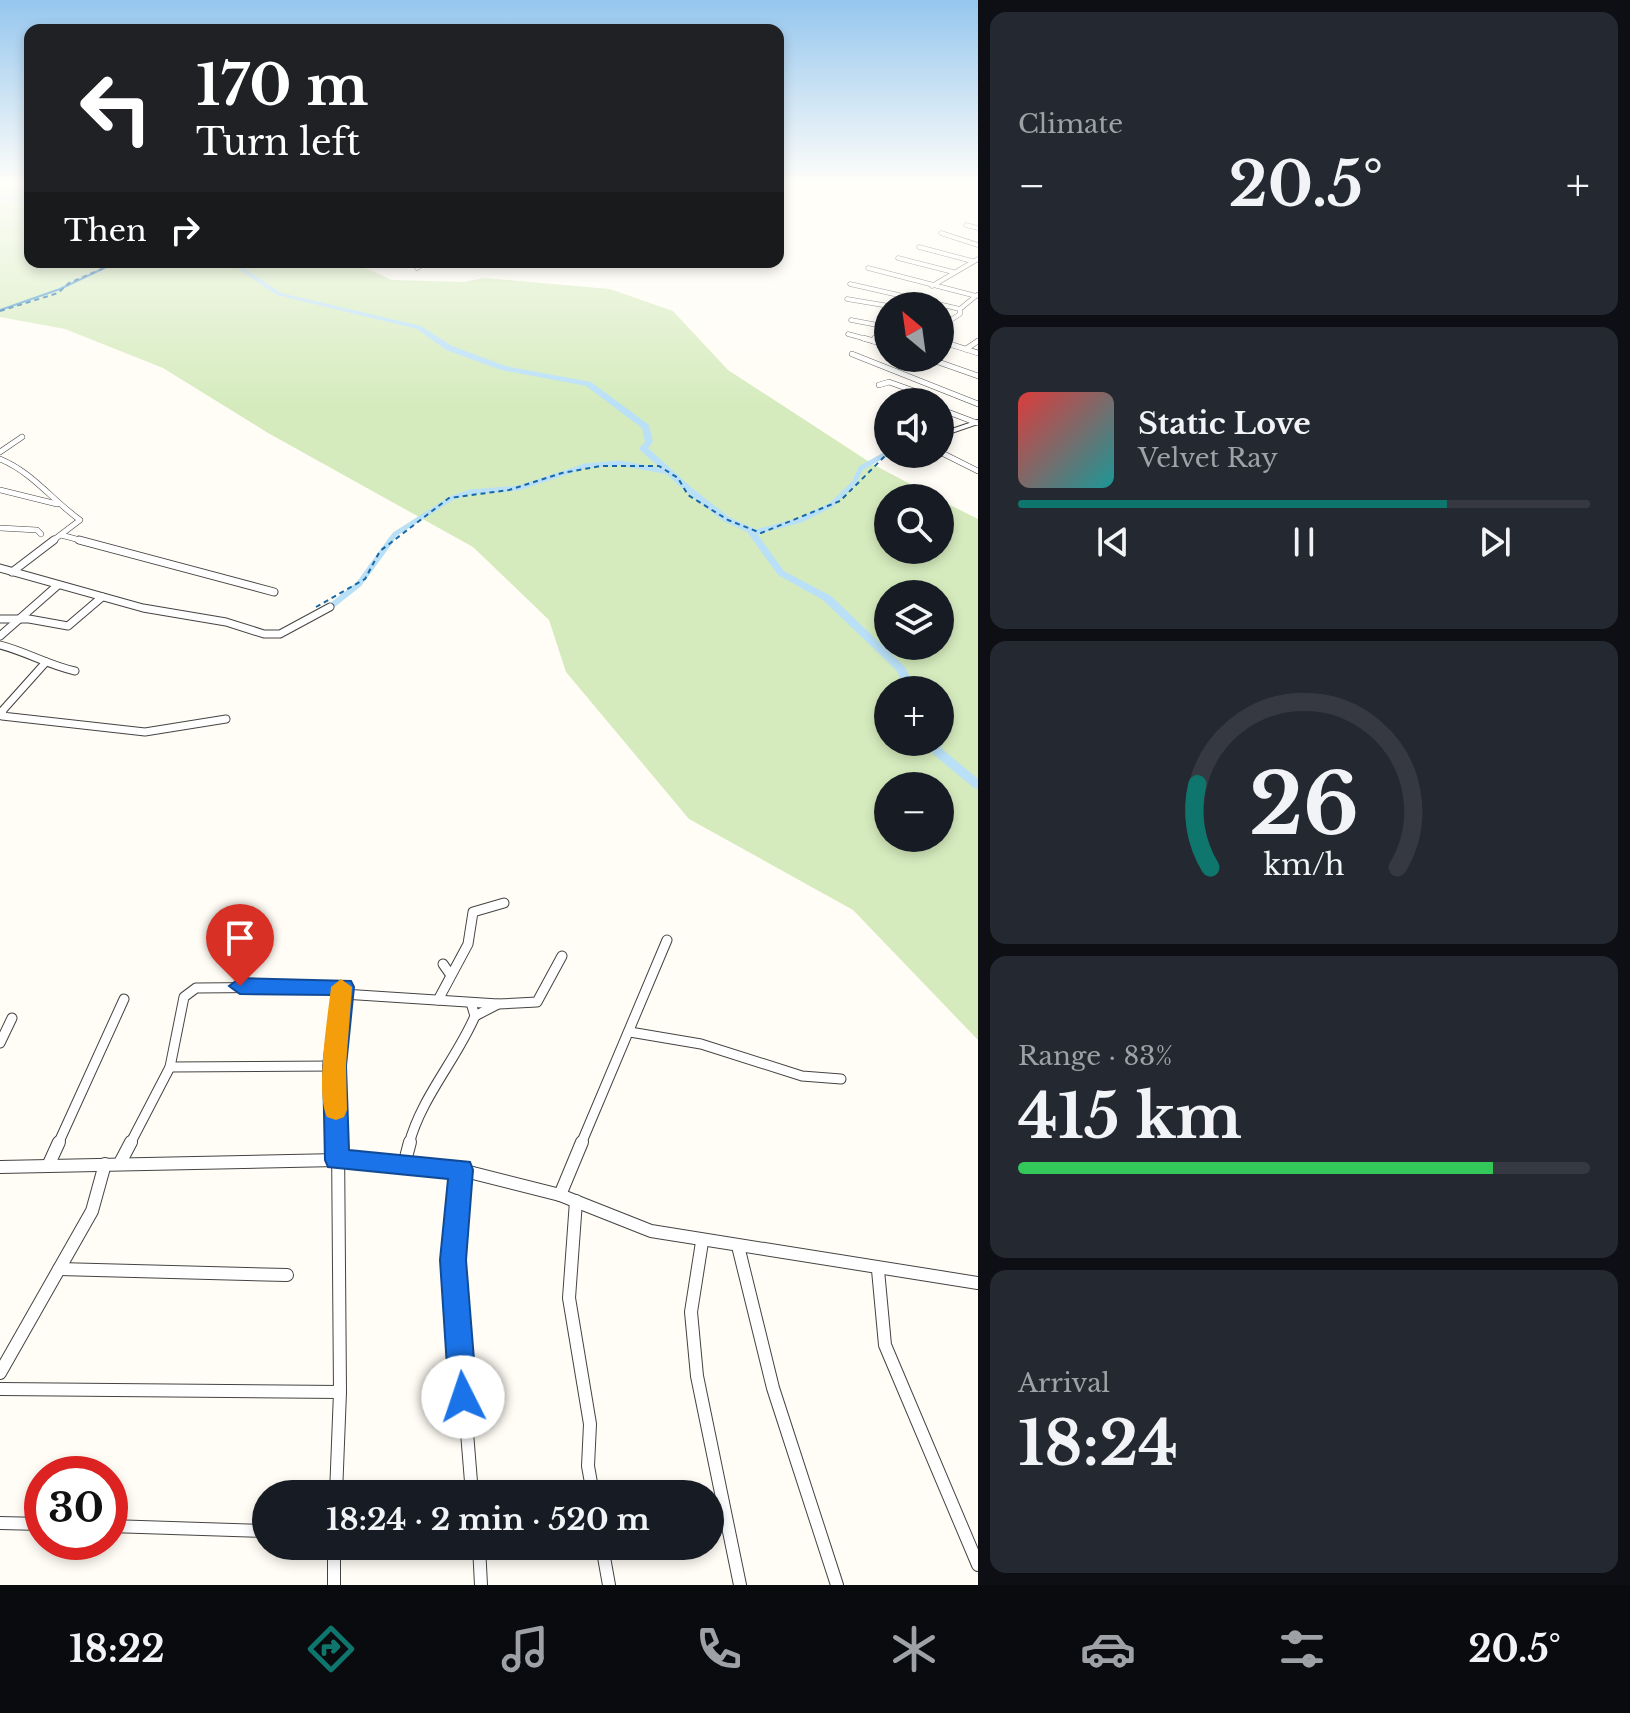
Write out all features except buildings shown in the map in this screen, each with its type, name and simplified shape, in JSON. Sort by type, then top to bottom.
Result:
[{"type":"street","points":[[898,258],[953,272]]},
{"type":"street","points":[[932,286],[975,260]]},
{"type":"street","points":[[868,268],[977,295]]},
{"type":"street","points":[[850,284],[960,309]]},
{"type":"street","points":[[954,318],[977,295]]},
{"type":"street","points":[[847,299],[874,304]]},
{"type":"street","points":[[969,301],[978,304]]},
{"type":"street","points":[[851,320],[874,324]]},
{"type":"street","points":[[848,334],[873,341]]},
{"type":"street","points":[[966,349],[978,341]]},
{"type":"street","points":[[954,346],[978,353]]},
{"type":"street","points":[[852,354],[978,404]]},
{"type":"street","points":[[965,371],[978,366]]},
{"type":"street","points":[[954,367],[978,376]]},
{"type":"street","points":[[879,385],[889,382],[907,388]]},
{"type":"street","points":[[954,414],[978,422]]},
{"type":"street","points":[[954,430],[978,422]]},
{"type":"street","points":[[0,452],[22,437]]},
{"type":"street","points":[[0,459],[24,469],[58,504],[80,520],[12,572]]},
{"type":"street","points":[[954,459],[978,471]]},
{"type":"street","points":[[970,468],[978,465]]},
{"type":"street","points":[[0,490],[58,504]]},
{"type":"street","points":[[0,528],[6,531],[37,530],[41,534]]},
{"type":"street","points":[[61,535],[274,592]]},
{"type":"street","points":[[0,568],[102,597],[191,618],[226,622],[271,635],[286,631],[330,607]]},
{"type":"street","points":[[0,636],[58,585]]},
{"type":"street","points":[[0,619],[68,626],[102,597]]},
{"type":"street","points":[[0,645],[37,655],[46,662],[75,671]]},
{"type":"street","points":[[46,662],[3,710],[2,716],[145,732],[226,719]]},
{"type":"street","points":[[438,1000],[468,944],[473,912],[504,903]]},
{"type":"street","points":[[560,1195],[667,940]]},
{"type":"street","points":[[343,994],[471,1003],[537,1002],[562,956]]},
{"type":"street","points":[[443,964],[450,974]]},
{"type":"street","points":[[120,1163],[170,1067],[184,997],[196,988],[344,987],[335,1066],[340,1191],[337,1480]]},
{"type":"street","points":[[48,1166],[124,999]]},
{"type":"street","points":[[471,1003],[475,1016]]},
{"type":"street","points":[[404,1165],[415,1121],[457,1056],[475,1016],[498,1004]]},
{"type":"street","points":[[0,1043],[12,1018]]},
{"type":"street","points":[[630,1032],[701,1044],[802,1076],[841,1079]]},
{"type":"street","points":[[170,1067],[335,1066]]},
{"type":"street","points":[[0,1167],[337,1160],[461,1170],[560,1195],[651,1231],[878,1270],[978,1283]]},
{"type":"street","points":[[0,1373],[92,1211],[105,1164]]},
{"type":"street","points":[[461,1170],[453,1260],[471,1480]]},
{"type":"street","points":[[576,1201],[569,1298],[590,1424],[590,1480]]},
{"type":"street","points":[[702,1242],[691,1312],[697,1376],[740,1585]]},
{"type":"street","points":[[738,1246],[773,1388],[837,1585]]},
{"type":"street","points":[[59,1269],[287,1275]]},
{"type":"street","points":[[878,1270],[885,1345],[978,1565]]},
{"type":"street","points":[[0,1389],[340,1392]]},
{"type":"street","points":[[0,1523],[24,1524]]},
{"type":"street","points":[[128,1527],[252,1531]]},
{"type":"street","points":[[334,1560],[334,1585]]},
{"type":"street","points":[[480,1560],[481,1585]]},
{"type":"street","points":[[605,1560],[609,1585]]},
{"type":"green space","points":[[0,258],[24,258],[24,268],[365,268],[392,280],[464,282],[484,278],[610,289],[673,311],[728,370],[874,465],[874,468],[910,484],[874,484],[874,564],[954,564],[954,507],[978,519],[978,1040],[853,910],[689,819],[566,672],[549,620],[473,547],[268,433],[163,368],[65,329],[0,317]]},
{"type":"waterway","points":[[0,310],[60,289],[104,268]]},
{"type":"waterway","points":[[240,268],[279,294],[419,327],[449,348],[504,368],[588,384],[646,427],[649,442],[643,448],[726,519],[750,530],[781,573],[827,598],[901,669],[904,676]]},
{"type":"waterway","points":[[752,533],[801,520],[831,505],[854,483],[861,468],[874,461]]},
{"type":"waterway","points":[[389,542],[395,534],[452,498],[470,492],[519,488],[585,466],[619,463],[670,472]]},
{"type":"waterway","points":[[330,607],[359,584],[391,540]]},
{"type":"waterway","points":[[943,756],[978,785]]},
{"type":"ferry route","points":[[0,311],[58,293],[69,283],[104,268]]},
{"type":"ferry route","points":[[316,607],[365,579],[380,551],[449,498],[509,490],[562,473],[601,466],[659,466],[678,478],[688,495],[728,520],[761,533],[840,501],[874,467]]},
{"type":"slow traffic","points":[[336,1110],[335,1066],[344,987],[341,987]]},
{"type":"route","points":[[240,986],[344,987],[335,1066],[337,1160],[461,1170],[453,1260],[463,1397]]}]
